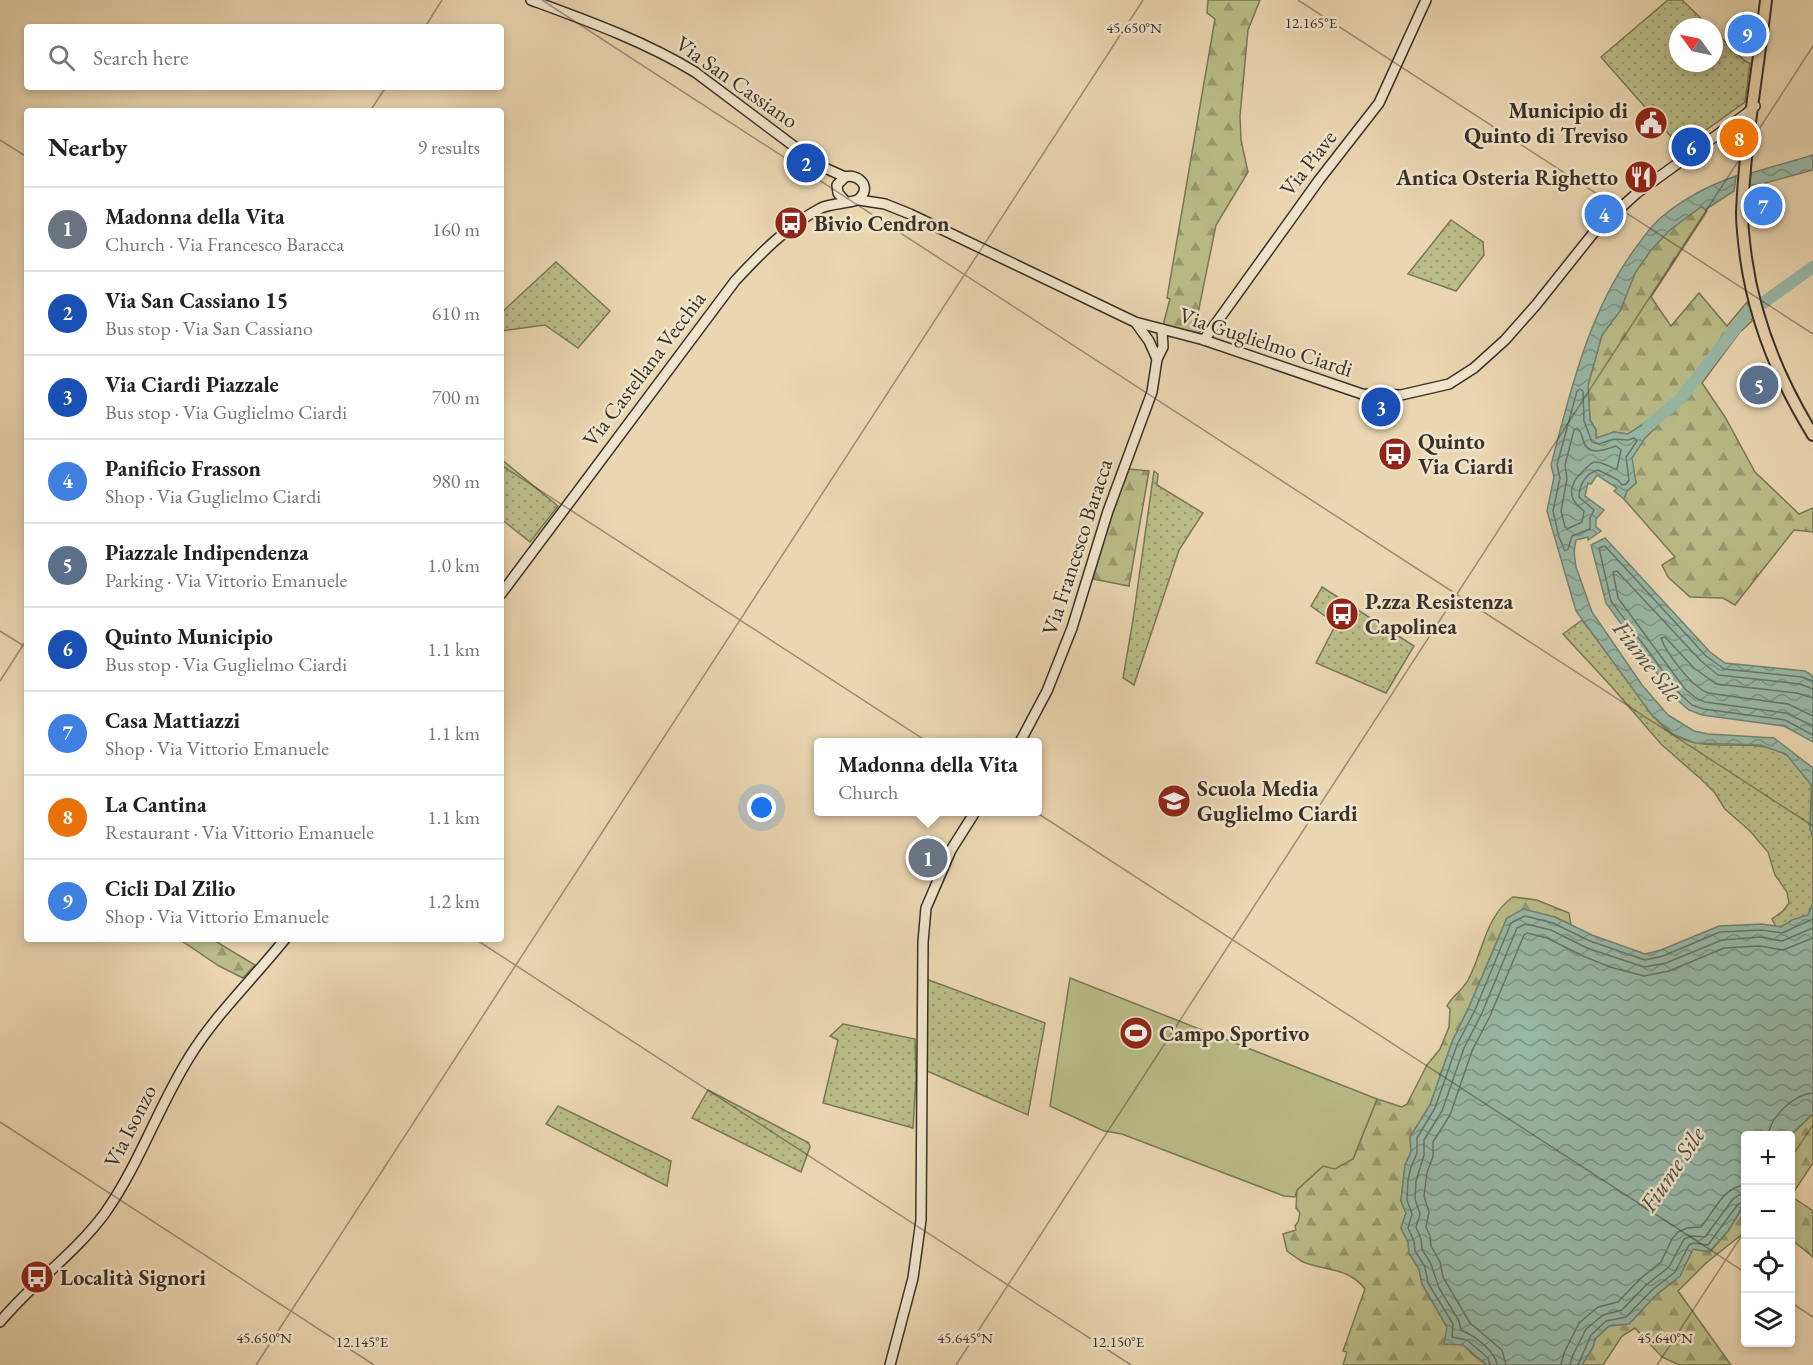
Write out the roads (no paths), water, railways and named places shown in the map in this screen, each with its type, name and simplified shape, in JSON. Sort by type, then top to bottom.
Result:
[{"type":"main road","name":"Via San Cassiano","points":[[531,0],[644,43],[676,60],[817,163],[830,176],[837,188]]},
{"type":"main road","name":"Via Piave","points":[[1204,340],[1318,180],[1379,104],[1426,0]]},
{"type":"main road","points":[[1766,0],[1748,147],[1743,230],[1759,318],[1779,375],[1813,435]]},
{"type":"main road","name":"Via Guglielmo Ciardi","points":[[1162,329],[1204,340],[1362,394],[1388,396],[1423,392],[1449,384],[1474,368],[1505,340],[1595,231],[1616,210],[1754,105]]},
{"type":"main road","name":"Via San Cassiano","points":[[817,163],[845,177]]},
{"type":"main road","points":[[885,204],[858,200],[845,201],[839,196],[837,188],[839,182],[845,177],[856,176],[864,187],[885,204],[1135,322],[1162,329],[1152,347]]},
{"type":"main road","points":[[858,200],[863,194],[864,187]]},
{"type":"main road","name":"Via Castellana Vecchia","points":[[504,590],[735,281],[779,238],[820,209],[837,188]]},
{"type":"main road","name":"Via Castellana Vecchia","points":[[820,209],[845,201]]},
{"type":"main road","points":[[1135,322],[1144,332],[1157,359]]},
{"type":"main road","name":"Via Francesco Baracca","points":[[1162,329],[1163,347]]},
{"type":"main road","name":"Via Francesco Baracca","points":[[1022,738],[1047,691],[1072,627],[1108,511],[1152,392],[1157,359],[1163,347],[1181,334]]},
{"type":"main road","points":[[890,1365],[913,1278],[921,1220],[923,942],[926,908],[951,850],[972,816]]},
{"type":"main road","name":"Via Isonzo","points":[[0,1322],[81,1242],[104,1214],[122,1185],[191,1053],[283,942]]},
{"type":"water","points":[[1813,155],[1813,170],[1758,185],[1750,185],[1751,173]]},
{"type":"water","points":[[1736,176],[1734,191],[1705,210],[1702,206],[1670,230],[1651,250],[1635,273],[1620,311],[1602,335],[1588,385],[1590,420],[1596,430],[1596,438],[1614,432],[1628,434],[1657,415],[1660,418],[1657,426],[1645,438],[1632,458],[1636,483],[1627,491],[1624,499],[1614,491],[1617,488],[1597,475],[1591,484],[1588,483],[1585,496],[1604,510],[1596,519],[1596,527],[1601,531],[1588,540],[1588,537],[1576,540],[1574,552],[1576,567],[1592,612],[1642,685],[1668,715],[1694,731],[1774,738],[1813,768],[1813,838],[1810,829],[1812,786],[1786,754],[1760,745],[1695,743],[1673,734],[1651,714],[1576,611],[1547,511],[1554,477],[1551,465],[1574,379],[1594,323],[1620,271],[1646,233],[1660,218],[1698,192]]},
{"type":"water","points":[[1605,538],[1710,652],[1725,663],[1805,671],[1813,676],[1813,742],[1784,726],[1702,715],[1689,710],[1675,698],[1606,603],[1591,545]]},
{"type":"water","points":[[1813,903],[1813,1114],[1794,1131],[1741,1131],[1741,1210],[1728,1231],[1709,1252],[1693,1249],[1680,1276],[1656,1295],[1629,1324],[1609,1326],[1595,1339],[1582,1365],[1487,1365],[1463,1345],[1444,1344],[1447,1327],[1422,1284],[1419,1269],[1409,1253],[1408,1242],[1401,1228],[1406,1213],[1401,1201],[1405,1165],[1411,1152],[1410,1137],[1430,1105],[1452,1042],[1507,918],[1523,909],[1555,917],[1592,935],[1645,954],[1661,950],[1719,926],[1762,924],[1781,927],[1792,920],[1808,915]]},
{"type":"waterway","name":"Fiume Sile","points":[[1648,426],[1680,399],[1746,315],[1813,267]]},
{"type":"place","name":"Cicli Dal Zilio","points":[[1747,34]]},
{"type":"place","name":"Municipio di Quinto di Treviso","points":[[1651,123]]},
{"type":"place","name":"La Cantina","points":[[1739,138]]},
{"type":"place","name":"Quinto Municipio","points":[[1691,147]]},
{"type":"place","name":"Via San Cassiano 15","points":[[806,163]]},
{"type":"place","name":"Antica Osteria Righetto","points":[[1641,177]]},
{"type":"place","name":"Casa Mattiazzi","points":[[1763,206]]},
{"type":"place","name":"Panificio Frasson","points":[[1604,214]]},
{"type":"place","name":"Bivio Cendron","points":[[791,223]]},
{"type":"place","name":"Piazzale Indipendenza","points":[[1759,385]]},
{"type":"place","name":"Via Ciardi Piazzale","points":[[1381,407]]},
{"type":"place","name":"Quinto Via Ciardi","points":[[1395,454]]},
{"type":"place","name":"P.zza Resistenza Capolinea","points":[[1342,614]]},
{"type":"place","name":"Scuola Media Guglielmo Ciardi","points":[[1174,801]]},
{"type":"place","name":"Madonna della Vita","points":[[928,858]]},
{"type":"place","name":"Campo Sportivo","points":[[1136,1033]]},
{"type":"place","name":"Località Signori","points":[[37,1277]]}]
